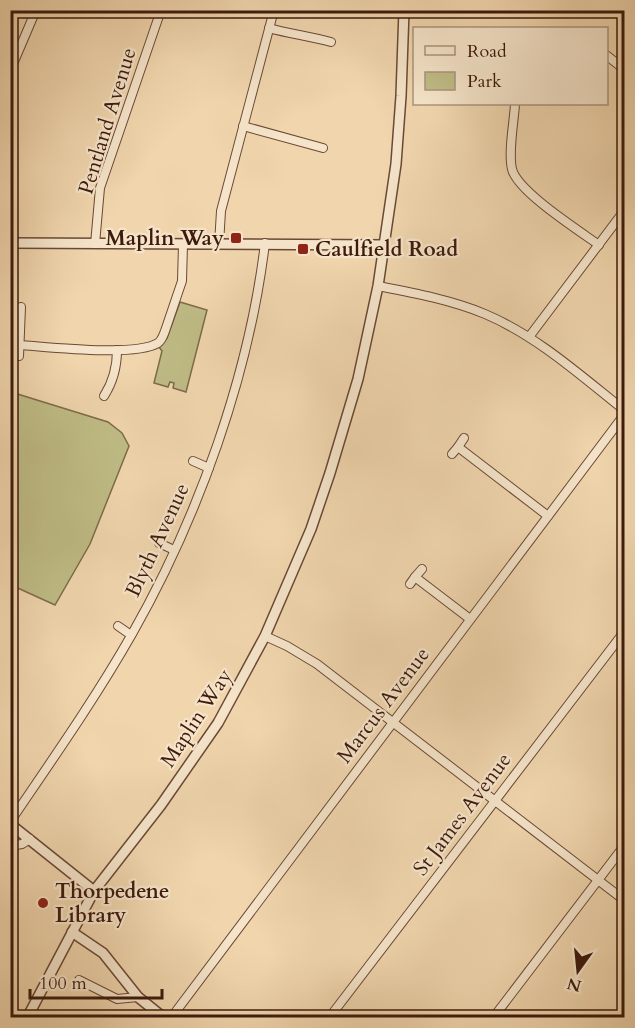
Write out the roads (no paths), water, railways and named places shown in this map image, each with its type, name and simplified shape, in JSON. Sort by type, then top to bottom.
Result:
[{"type":"street","points":[[10,71],[36,10]]},
{"type":"street","name":"Pentland Avenue","points":[[95,244],[100,188],[161,10]]},
{"type":"street","points":[[219,244],[221,211],[274,10]]},
{"type":"street","name":"Maplin Way","points":[[28,1017],[94,891],[161,805],[219,723],[265,636],[300,556],[330,473],[358,379],[378,286],[392,202],[399,131],[404,10]]},
{"type":"street","points":[[269,28],[331,42]]},
{"type":"street","points":[[608,57],[624,69]]},
{"type":"street","points":[[515,105],[511,165],[518,182],[598,245]]},
{"type":"street","points":[[243,126],[323,147]]},
{"type":"street","points":[[529,338],[624,211]]},
{"type":"street","points":[[10,243],[384,245]]},
{"type":"street","name":"Blyth Avenue","points":[[10,823],[65,741],[131,635],[167,567],[209,468],[242,359],[260,280],[264,243]]},
{"type":"street","points":[[20,345],[117,350],[148,346],[162,339],[182,281],[183,245]]},
{"type":"street","points":[[378,286],[460,305],[485,314],[556,355],[624,410]]},
{"type":"street","points":[[19,356],[21,307]]},
{"type":"street","points":[[104,396],[113,386],[117,350]]},
{"type":"street","name":"Marcus Avenue","points":[[171,1017],[624,415]]},
{"type":"street","points":[[452,454],[464,438]]},
{"type":"street","points":[[458,447],[548,516]]},
{"type":"street","points":[[193,461],[209,468]]},
{"type":"street","points":[[159,543],[174,550]]},
{"type":"street","points":[[422,569],[413,581],[470,619]]},
{"type":"street","points":[[118,626],[131,635]]},
{"type":"street","name":"St James Avenue","points":[[329,1017],[624,632]]},
{"type":"street","points":[[265,636],[317,664],[624,900]]},
{"type":"street","points":[[10,823],[94,891]]},
{"type":"street","points":[[10,846],[22,844],[30,839]]},
{"type":"street","points":[[493,1017],[624,846]]},
{"type":"street","points":[[72,932],[103,953],[138,996],[164,1017]]},
{"type":"street","points":[[79,980],[117,999],[138,996]]},
{"type":"place","name":"Maplin Way","points":[[236,238]]},
{"type":"place","name":"Caulfield Road","points":[[303,249]]},
{"type":"place","name":"Thorpedene Library","points":[[43,903]]}]
